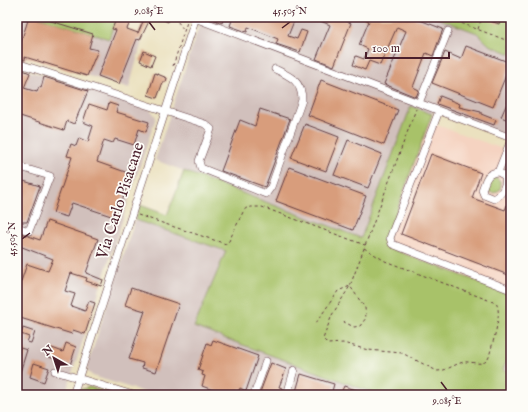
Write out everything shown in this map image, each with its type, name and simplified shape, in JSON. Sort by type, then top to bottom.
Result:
[{"type":"street","points":[[195,17],[511,139],[498,172]]},
{"type":"street","name":"Via Carlo Pisacane","points":[[73,395],[195,17]]},
{"type":"street","points":[[418,103],[448,31]]},
{"type":"street","points":[[17,63],[205,124],[211,129],[199,161],[201,168],[266,194],[271,187],[302,100],[300,86],[292,77],[275,69]]},
{"type":"street","points":[[439,111],[390,238],[392,244],[511,290]]},
{"type":"street","points":[[17,166],[50,176],[29,231],[17,227]]},
{"type":"street","points":[[498,172],[508,176],[498,197],[494,199],[484,195],[482,190],[487,176],[498,172]]},
{"type":"street","points":[[254,395],[266,361]]},
{"type":"street","points":[[287,395],[294,370]]},
{"type":"street","points":[[55,371],[124,394],[134,395]]},
{"type":"path","points":[[445,17],[511,42]]},
{"type":"path","points":[[478,29],[482,17]]},
{"type":"path","points":[[364,248],[385,261],[490,299],[496,303],[498,308],[498,318],[488,359],[483,363],[464,362],[437,371],[402,353],[368,350],[343,343],[328,344],[324,339],[328,324],[350,286],[365,245],[418,103]]},
{"type":"path","points":[[132,213],[226,244],[229,241],[244,210],[248,207],[262,207],[365,245]]},
{"type":"path","points":[[346,319],[344,322],[354,327],[360,326],[366,318],[365,308],[350,286]]},
{"type":"path","points":[[316,322],[338,292],[350,286]]},
{"type":"shaded area","points":[[17,17],[38,17],[109,39],[112,29],[142,41],[129,88],[26,57],[25,63],[17,60]]},
{"type":"shaded area","points":[[202,17],[435,17],[477,33],[492,47],[511,54],[511,138],[434,109],[432,114],[411,106],[361,238],[155,160]]},
{"type":"shaded area","points":[[17,67],[150,109],[156,117],[65,395],[17,395]]},
{"type":"shaded area","points":[[429,122],[511,152],[511,294],[384,246]]},
{"type":"shaded area","points":[[135,220],[227,251],[194,327],[379,395],[153,395],[93,376],[88,372],[87,367]]},
{"type":"shaded area","points":[[511,351],[511,373],[503,370]]},
{"type":"green space","points":[[38,17],[117,17],[109,39]]},
{"type":"green space","points":[[435,17],[511,17],[511,54],[489,45],[477,33]]},
{"type":"green space","points":[[411,106],[432,114],[384,246],[511,294],[511,351],[503,370],[511,373],[511,395],[379,395],[194,327],[226,251],[135,220],[140,205],[167,215],[184,171],[361,238]]},
{"type":"green space","points":[[493,177],[499,179],[501,185],[499,191],[493,193],[487,191],[485,185],[487,179]]},
{"type":"green space","points":[[90,387],[115,395],[76,395],[79,390]]},
{"type":"building","points":[[29,17],[38,17],[93,34],[89,48],[98,50],[87,76],[25,57],[25,60],[17,58],[17,44],[20,45]]},
{"type":"building","points":[[117,17],[132,17],[127,29],[138,33],[145,17],[151,17],[140,40],[137,39],[119,84],[98,76],[116,30],[112,29]]},
{"type":"building","points":[[157,17],[170,17],[168,22]]},
{"type":"building","points":[[208,17],[224,17],[222,23]]},
{"type":"building","points":[[233,17],[290,17],[289,19],[294,21],[288,36],[297,39],[301,30],[307,32],[300,52],[276,44],[278,39],[248,27],[247,32],[230,26]]},
{"type":"building","points":[[311,17],[338,17],[351,23],[334,66],[316,59],[330,25]]},
{"type":"building","points":[[361,17],[412,17],[443,29],[433,56],[426,53],[413,87],[419,90],[416,97],[384,84],[406,31],[397,27],[380,65],[369,61],[365,70],[353,65],[356,56],[364,59],[368,49],[359,45],[369,21]]},
{"type":"building","points":[[492,17],[502,17],[499,24],[490,21]]},
{"type":"building","points":[[466,46],[511,63],[493,107],[432,83],[445,52],[461,59]]},
{"type":"building","points":[[144,51],[155,56],[151,66],[140,61]]},
{"type":"building","points":[[18,68],[30,73],[24,88],[37,92],[39,87],[41,88],[44,77],[88,91],[74,124],[67,121],[64,130],[17,115]]},
{"type":"building","points":[[155,73],[167,78],[166,82],[163,82],[157,98],[148,95]]},
{"type":"building","points":[[321,80],[398,110],[384,145],[308,115]]},
{"type":"building","points":[[511,94],[511,121],[501,117]]},
{"type":"building","points":[[440,96],[460,104],[459,107],[481,112],[481,114],[496,120],[494,125],[437,104]]},
{"type":"building","points":[[109,103],[118,106],[116,112],[149,122],[146,132],[139,129],[134,145],[115,139],[113,143],[104,140],[97,162],[131,174],[120,207],[118,206],[114,217],[72,203],[67,217],[53,213],[72,157],[67,156],[71,144],[76,146],[79,138],[88,142],[93,126],[83,122],[89,104],[107,110]]},
{"type":"building","points":[[260,109],[290,119],[265,187],[221,171],[240,120],[255,126]]},
{"type":"building","points":[[305,124],[339,137],[326,171],[291,158]]},
{"type":"building","points":[[348,140],[382,154],[368,188],[334,175]]},
{"type":"building","points":[[431,154],[481,173],[472,198],[505,210],[511,195],[511,276],[401,234]]},
{"type":"building","points":[[289,167],[366,196],[353,230],[276,201]]},
{"type":"building","points":[[17,179],[40,186],[27,222],[17,222]]},
{"type":"building","points":[[47,221],[98,239],[86,273],[103,280],[101,286],[86,281],[87,278],[71,273],[65,291],[75,294],[71,306],[85,311],[89,301],[95,303],[85,334],[73,330],[72,334],[17,317],[17,293],[27,264],[48,271],[53,259],[17,245],[17,232],[40,240]]},
{"type":"building","points":[[131,288],[179,304],[156,372],[142,368],[143,363],[129,359],[145,311],[125,305]]},
{"type":"building","points":[[23,328],[35,332],[31,343],[27,342],[29,337],[21,334]]},
{"type":"building","points":[[213,340],[258,356],[246,391],[240,388],[237,395],[226,395],[202,386],[205,376],[202,375],[203,372],[198,370],[207,343],[211,345]]},
{"type":"building","points":[[66,343],[76,347],[70,365],[49,357],[52,348],[63,352]]},
{"type":"building","points":[[17,347],[27,350],[18,379],[17,379]]},
{"type":"building","points":[[34,363],[49,368],[44,382],[30,377]]},
{"type":"building","points":[[271,363],[286,369],[279,387],[282,388],[280,395],[259,395]]},
{"type":"building","points":[[301,374],[334,384],[331,395],[295,395]]},
{"type":"building","points":[[344,386],[359,391],[358,395],[340,395]]}]
